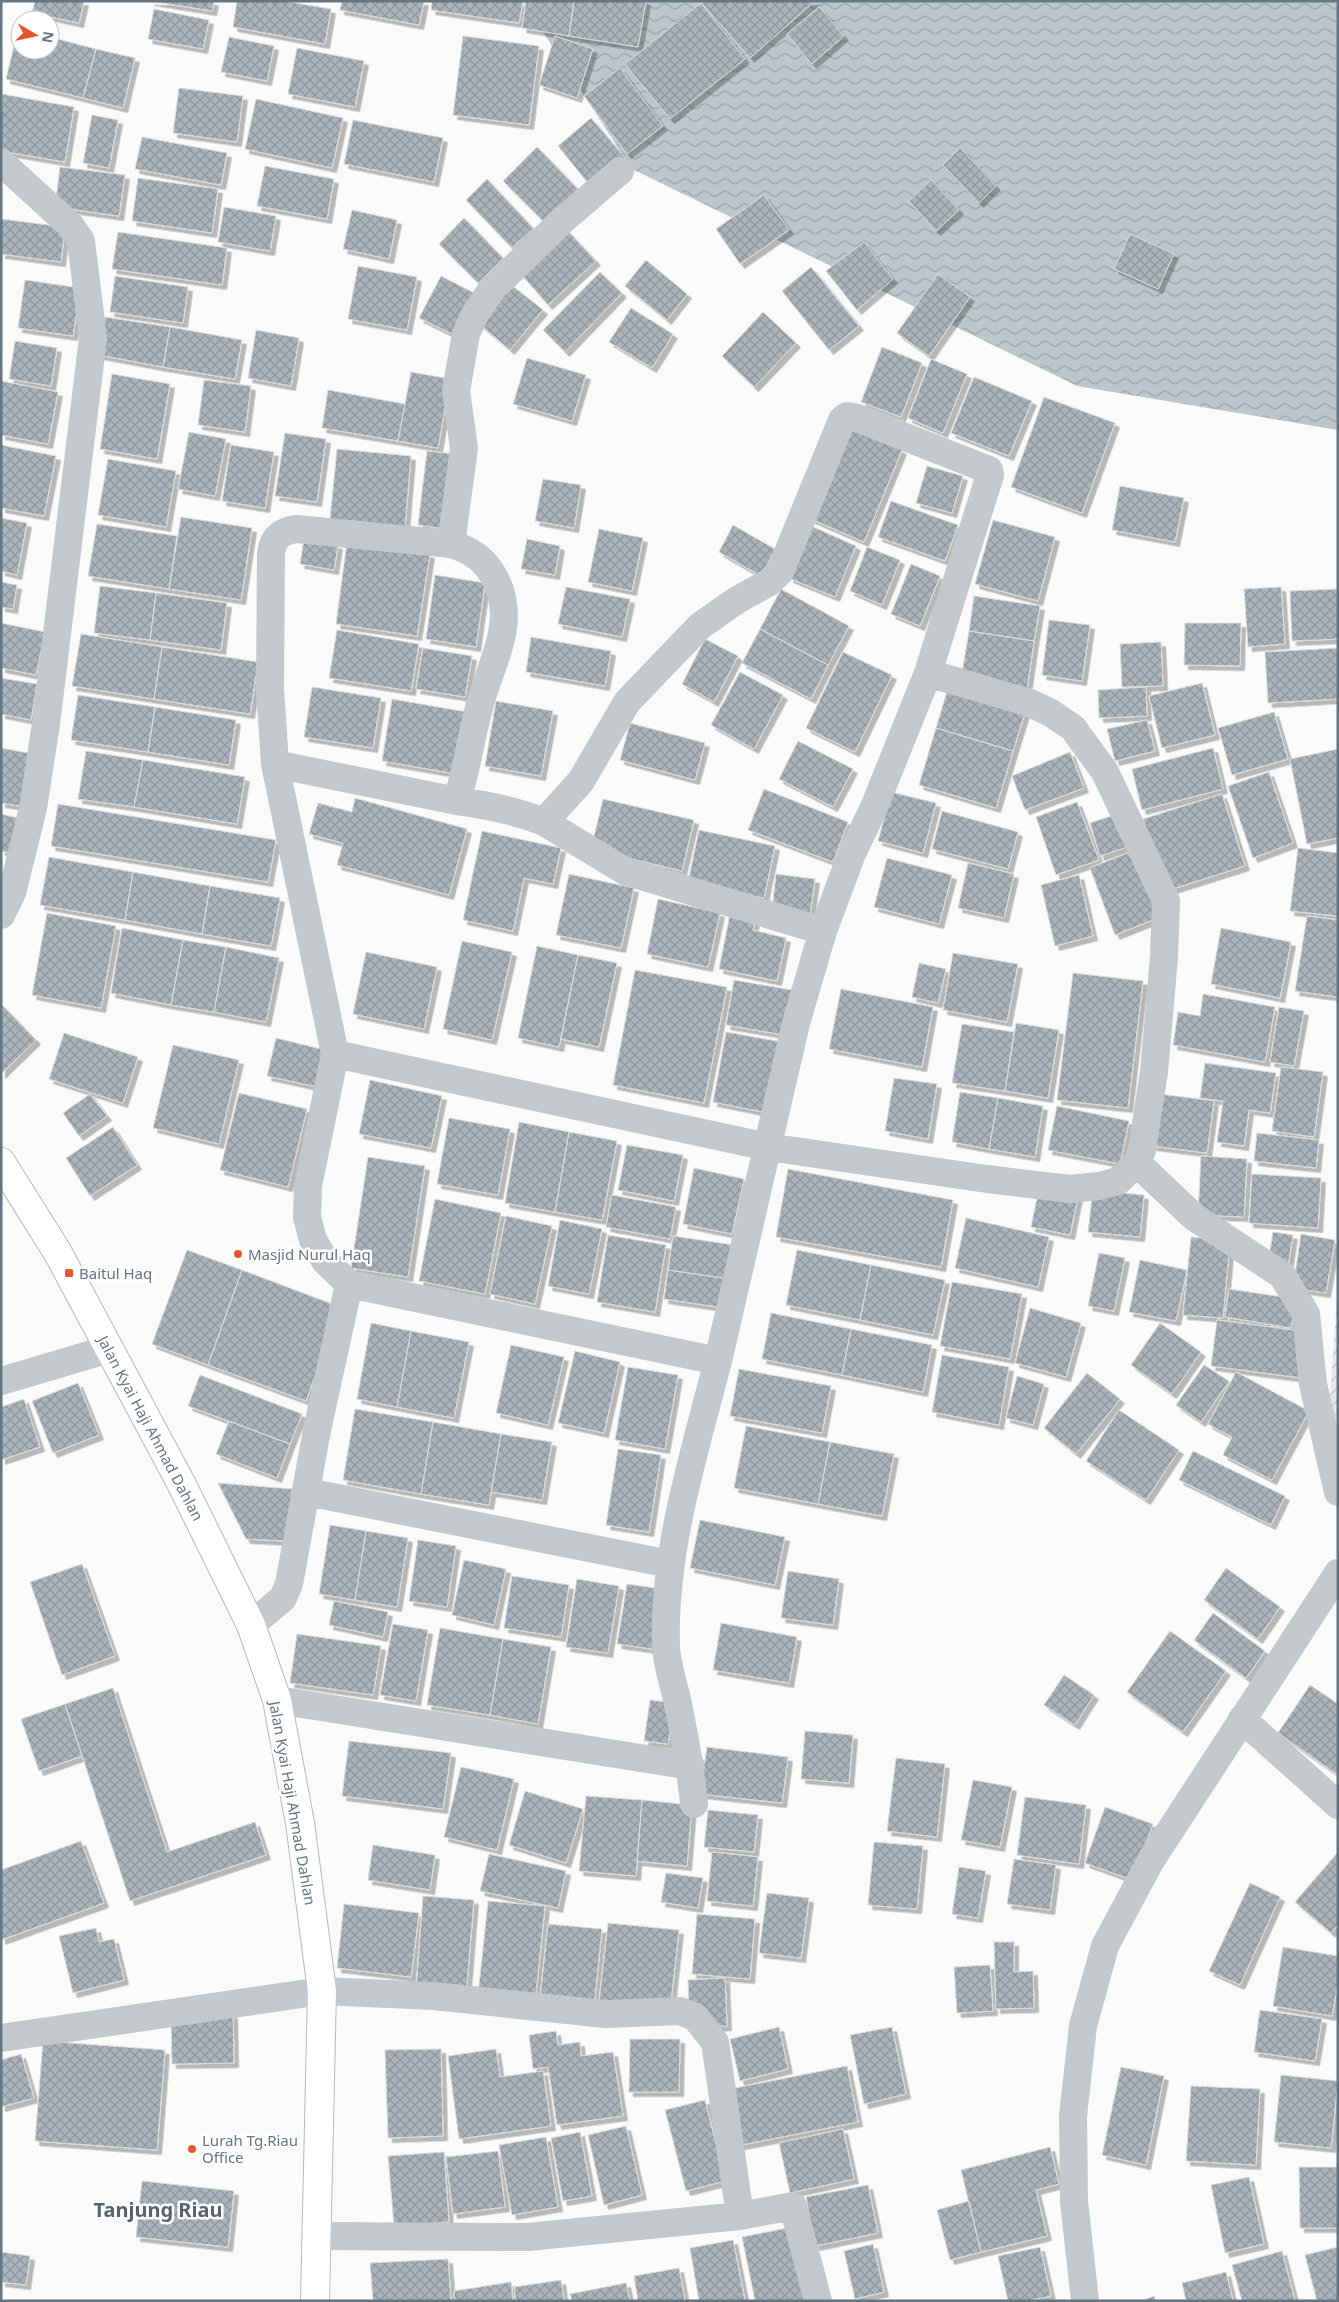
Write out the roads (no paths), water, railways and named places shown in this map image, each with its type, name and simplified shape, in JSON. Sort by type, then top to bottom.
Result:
[{"type":"main road","name":"Jalan Kyai Haji Ahmad Dahlan","points":[[1,1162],[58,1253],[182,1485],[251,1624],[277,1700],[300,1823],[322,1991],[316,2301]]},
{"type":"street","points":[[1,162],[70,225],[81,241],[93,338],[46,724],[33,808],[12,893],[1,915]]},
{"type":"street","points":[[452,544],[464,448],[456,391],[466,334],[475,314],[493,288],[563,220],[620,171]]},
{"type":"street","points":[[544,822],[580,781],[627,702],[700,626],[737,600],[768,583],[780,572],[839,424],[847,416],[857,418],[989,470],[990,475],[985,493],[928,673],[876,805],[852,856],[823,931],[796,1023],[718,1360],[689,1474],[670,1564],[666,1650],[691,1766],[694,1804]]},
{"type":"street","points":[[457,801],[468,766],[480,704],[501,640],[504,610],[502,590],[486,562],[466,548],[452,544],[297,529],[284,530],[272,542],[270,690],[275,764],[334,1054],[308,1186],[307,1217],[313,1240],[326,1262],[349,1284],[718,1360]]},
{"type":"street","points":[[334,1054],[768,1147],[987,1179],[1070,1188],[1099,1186],[1118,1182],[1137,1163],[1142,1150],[1154,1072],[1164,956],[1166,900],[1105,772],[1073,728],[1051,713],[1030,703],[928,673]]},
{"type":"street","points":[[275,764],[457,801],[488,805],[524,814],[544,822],[625,871],[823,931]]},
{"type":"street","points":[[1137,1163],[1194,1217],[1282,1275],[1306,1314],[1313,1384],[1338,1492]]},
{"type":"street","points":[[251,1624],[283,1598],[289,1584],[317,1430],[349,1284]]},
{"type":"street","points":[[1,1382],[108,1348]]},
{"type":"street","points":[[307,1492],[670,1564]]},
{"type":"street","points":[[1085,2301],[1074,2182],[1074,2116],[1083,2026],[1105,1946],[1151,1860],[1338,1574]]},
{"type":"street","points":[[277,1700],[691,1766]]},
{"type":"street","points":[[1242,1720],[1338,1805]]},
{"type":"street","points":[[1,2038],[322,1991],[432,1996],[606,2014],[680,2011],[695,2017],[714,2042],[740,2216]]},
{"type":"street","points":[[318,2236],[528,2237],[740,2216],[793,2206],[818,2301]]},
{"type":"water","points":[[523,1],[1338,1],[1338,430],[1077,386],[632,169]]},
{"type":"place","name":"Masjid Nurul Haq","points":[[238,1254]]},
{"type":"place","name":"Baitul Haq","points":[[69,1273]]},
{"type":"place","name":"Lurah Tg.Riau Office","points":[[192,2149]]},
{"type":"district","name":"Tanjung Riau","points":[[158,2209]]}]
